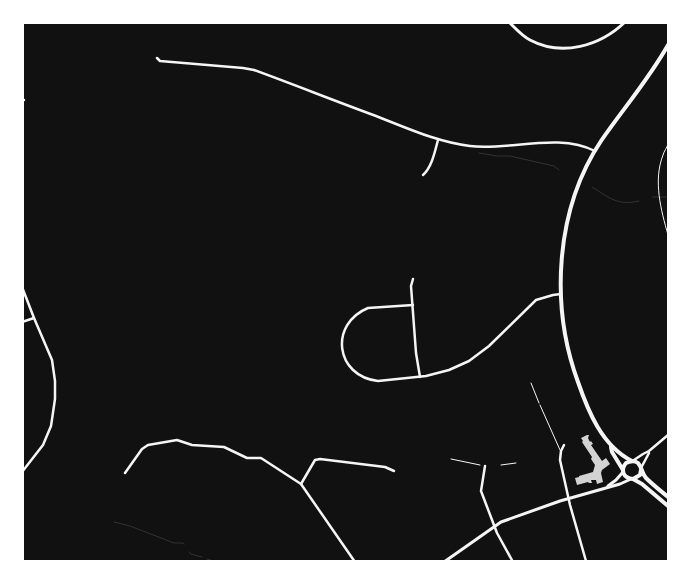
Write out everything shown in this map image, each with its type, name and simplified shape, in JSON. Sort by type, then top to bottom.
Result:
[{"type":"main road","points":[[668,45],[659,63],[595,151],[578,188],[562,250],[561,294],[566,336],[574,372],[584,399],[602,435],[611,447],[625,476],[642,484],[668,506]]},
{"type":"main road","points":[[611,447],[626,458],[638,463],[647,479],[668,497]]},
{"type":"main road","points":[[623,471],[626,463],[632,461]]},
{"type":"main road","points":[[632,479],[638,477],[641,469]]},
{"type":"street","points":[[509,22],[518,32],[531,41],[546,47],[566,48],[591,44],[611,34],[625,22]]},
{"type":"street","points":[[157,58],[160,61],[254,70],[438,140],[471,146],[493,147],[551,142],[586,146],[595,151]]},
{"type":"street","points":[[423,175],[434,156],[438,140]]},
{"type":"street","points":[[413,279],[411,286],[416,353],[420,377]]},
{"type":"street","points":[[22,287],[52,360],[55,381],[55,399],[51,426],[42,445],[22,472]]},
{"type":"street","points":[[413,305],[368,308],[352,318],[345,327],[342,344],[343,354],[351,368],[360,375],[378,381],[420,377],[449,370],[469,361],[500,336],[536,300],[561,294]]},
{"type":"street","points":[[22,322],[34,318]]},
{"type":"street","points":[[632,461],[650,451],[668,435]]},
{"type":"street","points":[[125,473],[142,448],[148,445],[177,440],[192,445],[224,447],[247,458],[261,458],[301,484],[354,562]]},
{"type":"street","points":[[564,445],[560,460],[570,505],[586,561]]},
{"type":"street","points":[[641,469],[650,451]]},
{"type":"street","points":[[301,484],[315,460],[320,459],[386,467],[394,471]]},
{"type":"street","points":[[486,466],[481,491],[494,526],[512,562]]},
{"type":"street","points":[[606,488],[623,471]]},
{"type":"street","points":[[444,562],[501,522],[569,498],[632,479]]},
{"type":"lane","points":[[540,405],[561,451]]},
{"type":"path","points":[[668,144],[663,154],[660,168],[659,194],[668,234]]},
{"type":"path","points":[[531,383],[540,405]]},
{"type":"path","points":[[451,459],[486,466]]},
{"type":"path","points":[[501,466],[516,463]]},
{"type":"building","points":[[589,435],[588,438],[593,444],[591,445],[602,461],[606,458],[610,464],[602,470],[603,482],[597,484],[596,480],[591,480],[592,483],[588,482],[577,485],[575,478],[593,472],[595,465],[582,442],[581,438]]},
{"type":"waterway","points":[[479,153],[510,156],[554,166],[559,170]]},
{"type":"waterway","points":[[592,187],[619,202],[639,201]]},
{"type":"waterway","points":[[652,197],[668,197]]},
{"type":"waterway","points":[[114,522],[130,526],[174,543],[184,544]]},
{"type":"waterway","points":[[189,552],[202,557]]},
{"type":"waterway","points":[[207,559],[216,562]]}]
